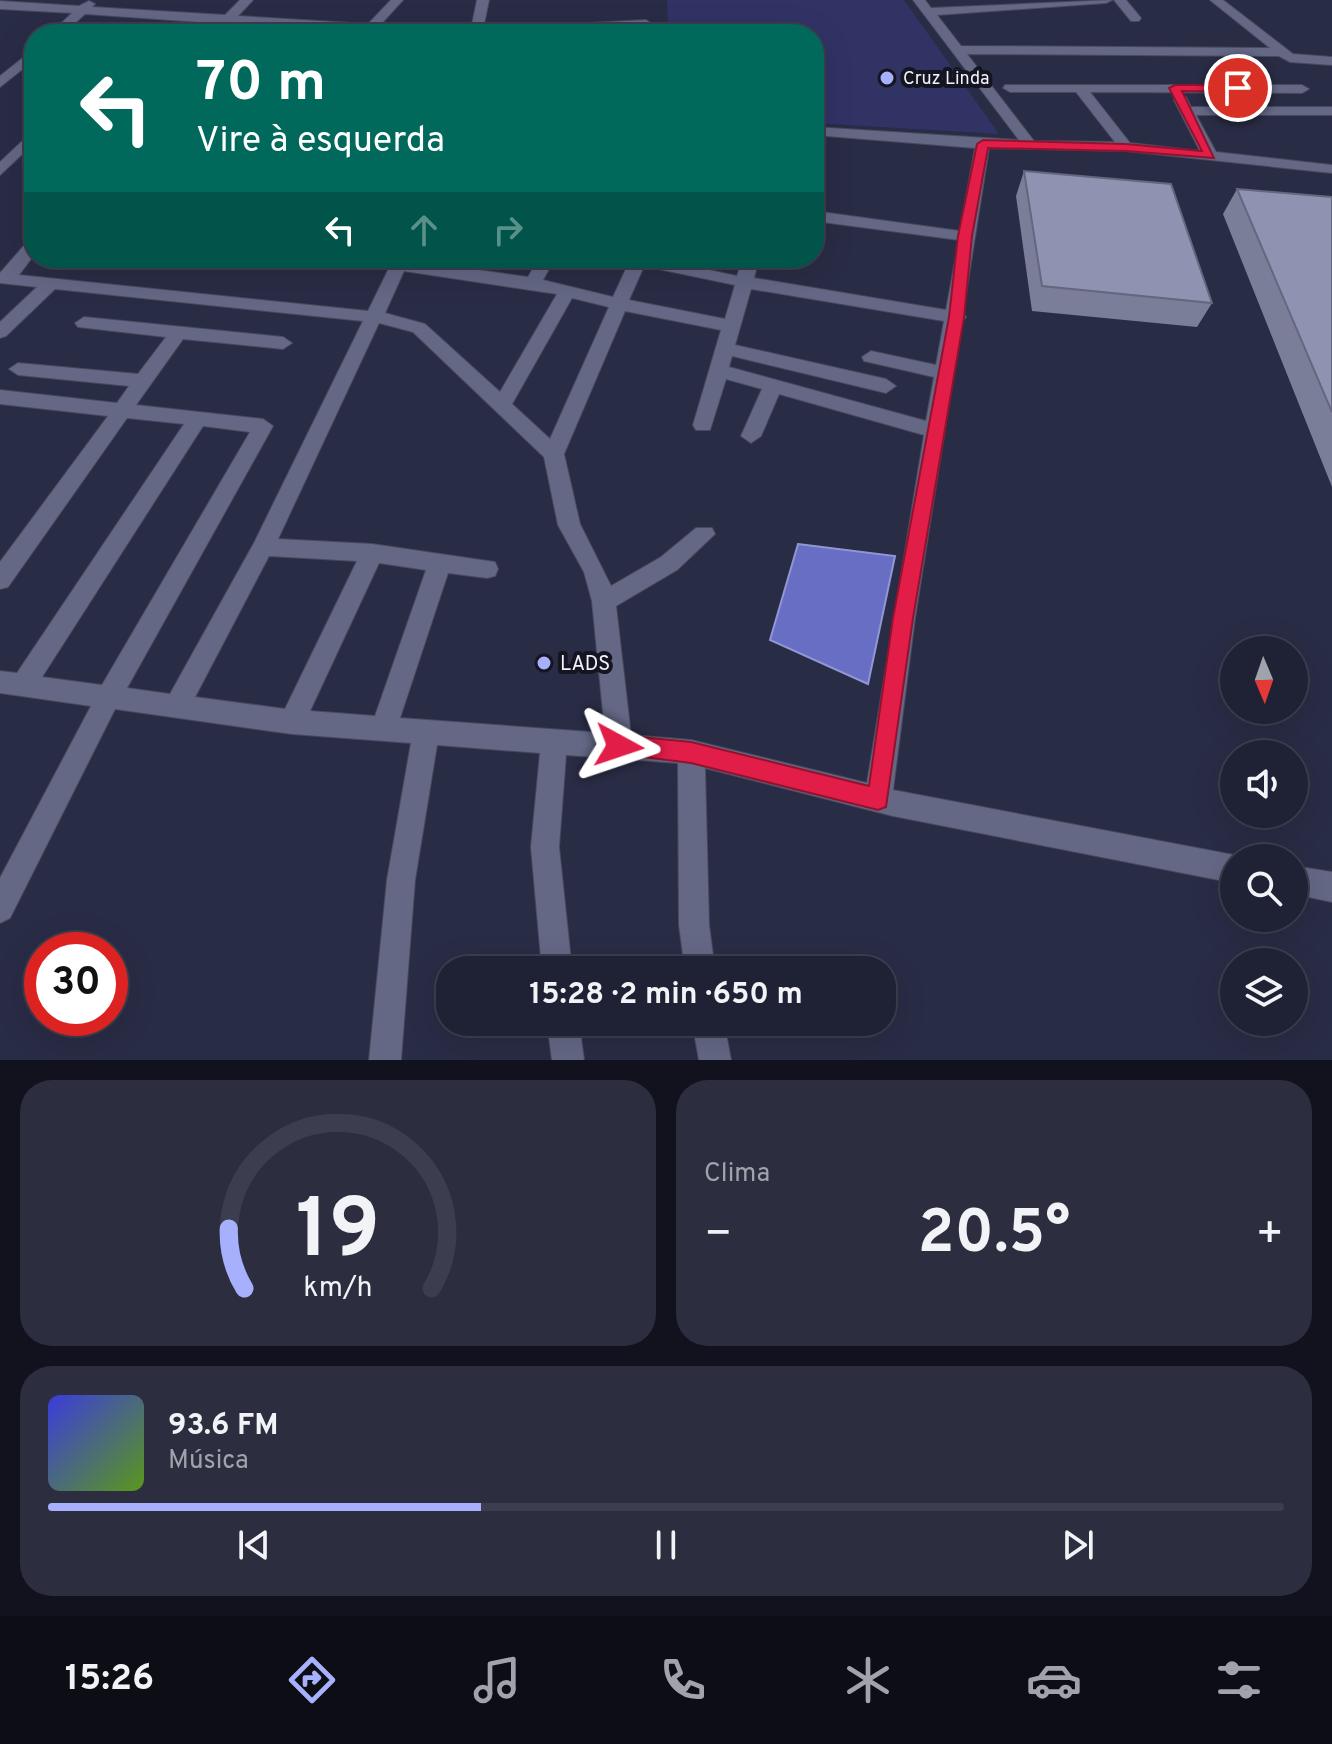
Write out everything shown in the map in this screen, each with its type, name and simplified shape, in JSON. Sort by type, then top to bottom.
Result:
[{"type":"street","points":[[67,24],[92,0]]},
{"type":"street","points":[[153,20],[168,0]]},
{"type":"street","points":[[227,24],[247,0]]},
{"type":"street","points":[[375,24],[397,0]]},
{"type":"street","points":[[478,24],[483,0]]},
{"type":"street","points":[[919,0],[1030,145]]},
{"type":"street","points":[[929,12],[1106,0]]},
{"type":"street","points":[[1120,0],[1135,18]]},
{"type":"street","points":[[1216,0],[1280,52],[1296,59],[1332,61]]},
{"type":"street","points":[[0,5],[201,24]]},
{"type":"street","points":[[960,50],[1280,52]]},
{"type":"street","points":[[0,83],[6,72],[24,60]]},
{"type":"street","points":[[1010,88],[1302,89]]},
{"type":"street","points":[[1080,88],[1126,147]]},
{"type":"street","points":[[1175,88],[1210,155]]},
{"type":"street","points":[[1187,111],[1332,111]]},
{"type":"street","points":[[824,132],[983,144],[1126,147],[1332,169]]},
{"type":"street","points":[[878,799],[903,618],[957,317],[965,236],[983,144]]},
{"type":"street","points":[[0,171],[24,145]]},
{"type":"street","points":[[824,217],[965,236]]},
{"type":"street","points":[[4,279],[24,256]]},
{"type":"street","points":[[178,704],[263,547],[397,268]]},
{"type":"street","points":[[437,268],[533,283],[732,326]]},
{"type":"street","points":[[498,278],[504,268]]},
{"type":"street","points":[[533,283],[541,268]]},
{"type":"street","points":[[554,454],[635,268]]},
{"type":"street","points":[[680,268],[743,282],[957,317]]},
{"type":"street","points":[[703,425],[748,268]]},
{"type":"street","points":[[4,279],[374,317],[403,321],[419,328],[554,454],[569,525],[595,571],[604,601],[619,746]]},
{"type":"street","points":[[0,332],[51,283]]},
{"type":"street","points":[[502,405],[567,291]]},
{"type":"street","points":[[84,323],[283,343]]},
{"type":"street","points":[[0,580],[10,553],[125,410],[178,333]]},
{"type":"street","points":[[726,349],[886,386]]},
{"type":"street","points":[[871,357],[945,373]]},
{"type":"street","points":[[18,369],[144,381]]},
{"type":"street","points":[[720,371],[937,431]]},
{"type":"street","points":[[751,436],[773,386]]},
{"type":"street","points":[[0,397],[259,424],[262,429],[108,698],[0,908]]},
{"type":"street","points":[[199,417],[11,683],[292,722],[691,752],[878,799],[1220,866]]},
{"type":"street","points":[[604,601],[654,577],[704,534]]},
{"type":"street","points":[[263,547],[372,553],[487,569]]},
{"type":"street","points":[[292,722],[372,553]]},
{"type":"street","points":[[383,730],[440,563]]},
{"type":"street","points":[[385,1060],[401,880],[426,734]]},
{"type":"street","points":[[554,742],[545,847],[556,956]]},
{"type":"street","points":[[691,752],[694,925],[698,956]]},
{"type":"street","points":[[1308,883],[1332,887]]},
{"type":"street","points":[[565,1036],[568,1060]]},
{"type":"street","points":[[711,1036],[715,1060]]},
{"type":"shaded area","name":"Cruz Linda","points":[[667,0],[904,0],[999,134],[824,124],[824,24],[668,24]]},
{"type":"water","points":[[798,544],[895,556],[868,684],[770,640]]},
{"type":"building","points":[[1024,171],[1171,184],[1212,303],[1042,286]]},
{"type":"building","points":[[1237,189],[1332,197],[1332,412]]},
{"type":"place","name":"Cruz Linda","points":[[887,78]]},
{"type":"place","name":"LADS","points":[[544,663]]},
{"type":"route","points":[[619,746],[691,752],[878,799],[903,618],[957,317],[965,236],[983,144],[1126,147],[1210,155],[1175,88],[1238,88]]}]
